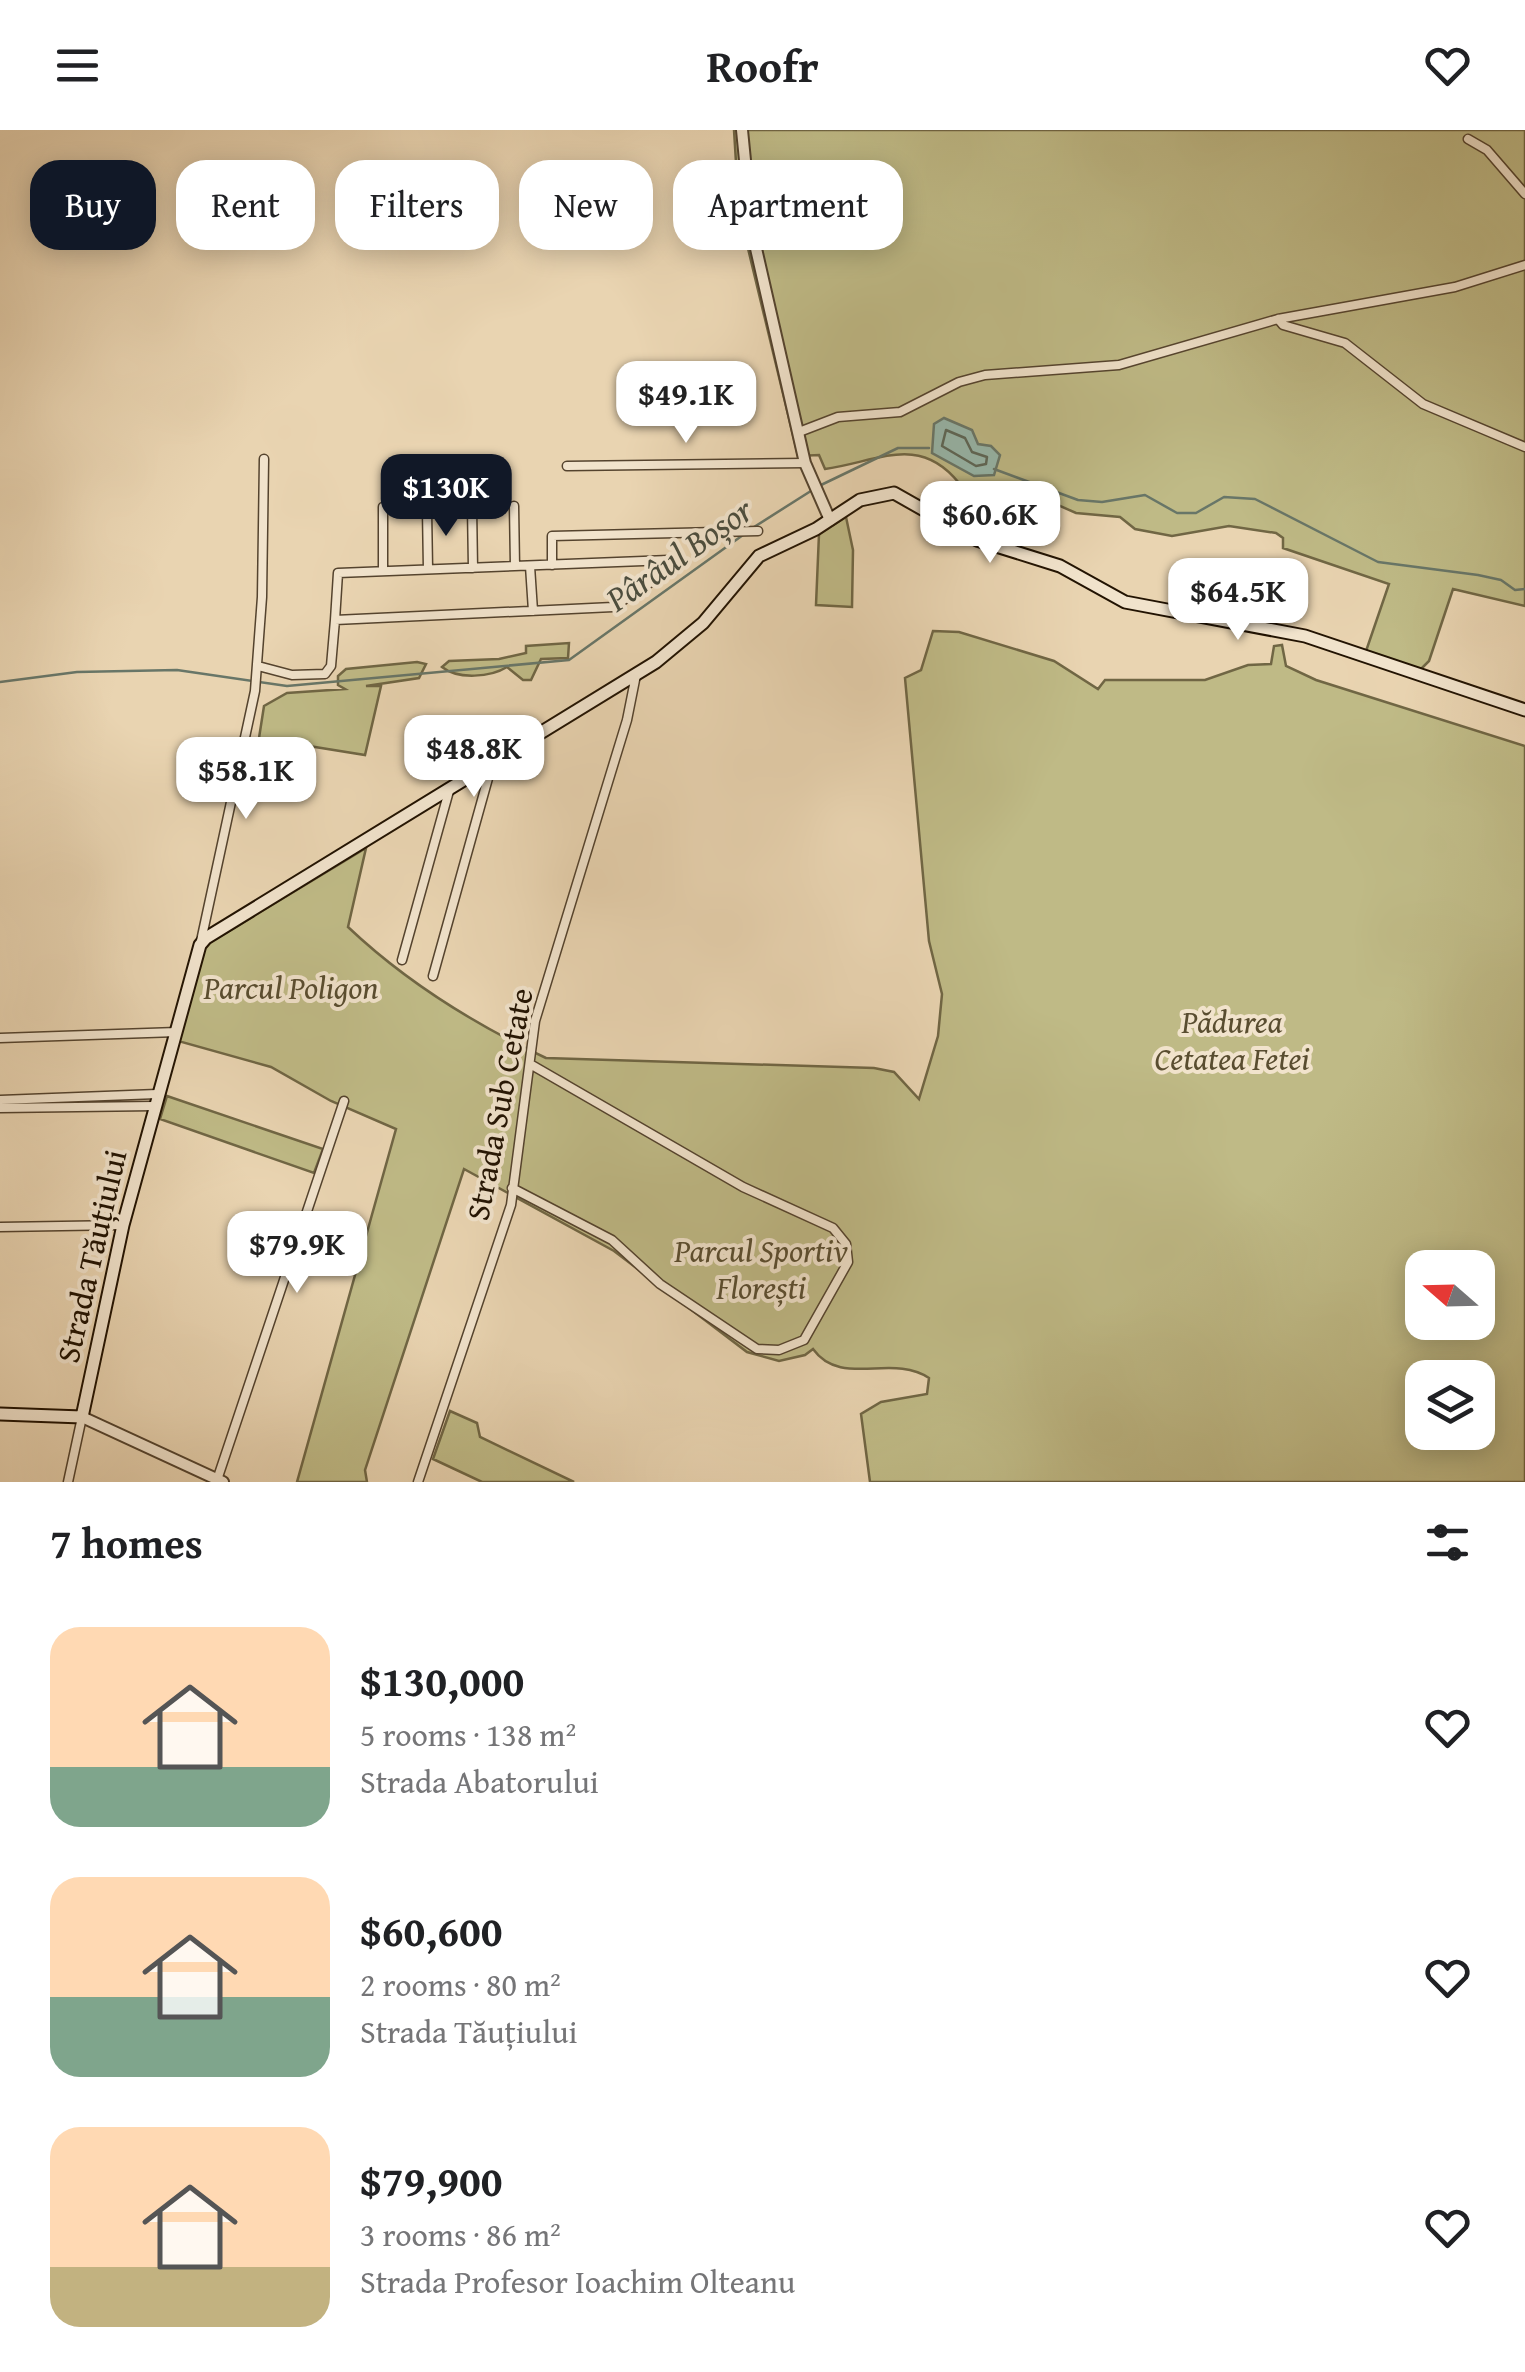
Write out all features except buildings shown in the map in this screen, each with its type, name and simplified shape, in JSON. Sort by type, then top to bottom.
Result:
[{"type":"main road","points":[[200,945],[214,932],[636,675],[692,634],[752,561],[869,496],[894,493],[977,540],[1060,566],[1125,602],[1305,636],[1525,710]]},
{"type":"main road","name":"Strada Tăuțiului","points":[[82,1417],[123,1225],[200,945]]},
{"type":"main road","points":[[0,1414],[82,1417]]},
{"type":"street","points":[[742,130],[752,231],[805,464],[826,518]]},
{"type":"street","points":[[1468,139],[1487,150],[1525,194]]},
{"type":"street","points":[[800,432],[838,417],[900,412],[977,376],[1118,365],[1278,319],[1352,307],[1402,293],[1454,287],[1525,265]]},
{"type":"street","points":[[1278,319],[1283,325],[1345,343],[1423,404],[1525,447]]},
{"type":"street","points":[[200,945],[257,670],[264,459]]},
{"type":"street","points":[[567,466],[805,464]]},
{"type":"street","points":[[514,506],[516,566]]},
{"type":"street","points":[[383,507],[384,571]]},
{"type":"street","points":[[472,508],[472,568]]},
{"type":"street","points":[[427,510],[428,570]]},
{"type":"street","points":[[552,565],[552,536],[758,531]]},
{"type":"street","points":[[257,670],[292,676],[324,674],[331,666],[338,573],[669,560],[668,571],[613,608],[335,620]]},
{"type":"street","points":[[530,566],[533,611]]},
{"type":"street","name":"Strada Sub Cetate","points":[[418,1482],[511,1205],[535,1021],[628,720],[636,675]]},
{"type":"street","points":[[433,976],[492,763]]},
{"type":"street","points":[[402,960],[449,791]]},
{"type":"street","points":[[0,1038],[177,1032]]},
{"type":"street","points":[[512,1188],[612,1240],[660,1284],[757,1349],[779,1350],[804,1340],[848,1262],[846,1244],[833,1228],[742,1188],[530,1064]]},
{"type":"street","points":[[0,1100],[155,1101]]},
{"type":"street","name":"Strada Tăuțiului","points":[[0,1108],[155,1101]]},
{"type":"street","points":[[68,1482],[82,1417],[220,1481],[344,1101]]},
{"type":"street","points":[[0,1227],[123,1225]]},
{"type":"green space","points":[[734,130],[1525,130],[1525,606],[1453,589],[1429,661],[1418,672],[1365,654],[1389,584],[1283,548],[1283,538],[1276,533],[1229,526],[1172,536],[1135,529],[1120,517],[1076,513],[1024,490],[959,483],[944,468],[913,455],[880,457],[825,469],[819,455],[798,456],[748,250],[903,250],[903,160],[736,160]]},
{"type":"green space","points":[[846,517],[853,550],[852,607],[816,605],[819,534]]},
{"type":"green space","name":"Pădurea Cetatea Fetei","points":[[933,631],[959,632],[1054,661],[1098,689],[1105,680],[1205,680],[1248,665],[1271,664],[1274,646],[1282,645],[1286,666],[1316,680],[1525,746],[1525,1482],[870,1482],[861,1414],[881,1402],[927,1394],[929,1378],[899,1368],[838,1366],[813,1349],[779,1361],[747,1352],[614,1251],[464,1169],[365,1470],[367,1482],[297,1482],[396,1129],[331,1101],[271,1067],[178,1041],[204,946],[366,848],[348,927],[393,966],[442,1000],[546,1058],[874,1068],[894,1072],[919,1099],[938,1036],[942,994],[929,941],[905,678],[921,670]]},
{"type":"green space","points":[[569,643],[568,658],[541,659],[531,680],[523,680],[507,667],[474,676],[442,667],[449,661],[499,659],[526,653],[526,646]]},
{"type":"green space","points":[[426,664],[419,678],[366,686],[381,686],[365,755],[259,738],[264,706],[287,693],[345,689],[338,685],[338,676],[346,669]]},
{"type":"green space","points":[[167,1096],[323,1149],[314,1173],[160,1119]]},
{"type":"green space","points":[[450,1411],[477,1423],[480,1437],[574,1482],[482,1482],[433,1459]]},
{"type":"water","points":[[944,418],[972,430],[978,444],[991,446],[1000,455],[994,475],[974,476],[932,453],[934,424]]},
{"type":"waterway","name":"Pârâul Boșor","points":[[821,485],[898,448],[929,448]]},
{"type":"waterway","name":"Pârâul Boșor","points":[[994,469],[1078,500],[1102,502],[1145,495],[1177,513],[1196,513],[1224,497],[1255,499],[1378,562],[1478,575],[1501,580],[1515,590],[1525,589]]},
{"type":"waterway","name":"Pârâul Boșor","points":[[754,527],[814,489]]},
{"type":"waterway","name":"Pârâul Boșor","points":[[0,682],[77,672],[177,670],[287,686],[569,660],[743,535]]},
{"type":"park label","name":"Parcul Poligon","points":[[291,987]]},
{"type":"park label","name":"Parcul Sportiv Florești","points":[[761,1268]]}]
